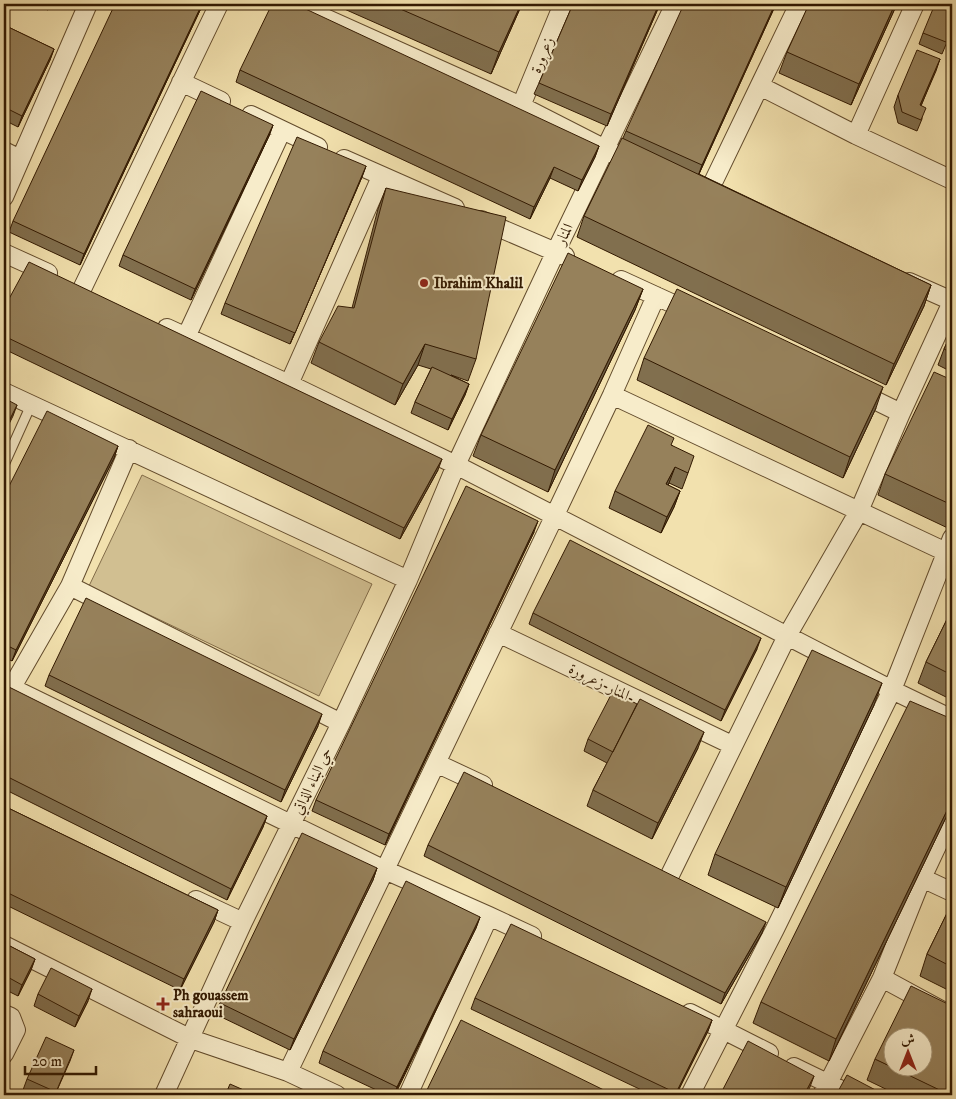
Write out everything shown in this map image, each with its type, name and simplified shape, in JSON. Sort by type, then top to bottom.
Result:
[{"type":"street","points":[[4,197],[88,4]]},
{"type":"street","points":[[82,289],[219,4]]},
{"type":"street","points":[[294,4],[521,106],[631,161]]},
{"type":"street","name":"زعرورة","points":[[521,106],[562,4]]},
{"type":"street","name":"المنار","points":[[456,465],[556,251],[675,4]]},
{"type":"street","points":[[706,197],[799,4]]},
{"type":"street","points":[[856,135],[916,4]]},
{"type":"street","points":[[47,50],[64,59]]},
{"type":"street","points":[[181,82],[381,177],[583,263]]},
{"type":"street","points":[[760,86],[856,135],[952,180]]},
{"type":"street","points":[[186,336],[282,130]]},
{"type":"street","points":[[4,151],[20,159]]},
{"type":"street","points":[[289,384],[381,177]]},
{"type":"street","points":[[690,189],[725,204]]},
{"type":"street","points":[[4,253],[99,297]]},
{"type":"street","points":[[610,276],[708,321]]},
{"type":"street","points":[[670,875],[787,636],[859,511],[952,301],[898,278]]},
{"type":"street","points":[[288,1072],[612,395],[656,296]]},
{"type":"street","points":[[151,321],[289,384],[456,465],[554,517],[952,719]]},
{"type":"street","points":[[840,384],[901,413]]},
{"type":"street","points":[[4,392],[408,580]]},
{"type":"street","points":[[612,395],[859,511],[949,545],[892,690],[775,929],[690,1095]]},
{"type":"street","points":[[129,449],[70,586],[8,685],[385,870],[550,945]]},
{"type":"street","name":"حي البناء الذاتي","points":[[164,1095],[191,1039],[242,922],[341,723],[408,580],[456,465]]},
{"type":"street","points":[[70,586],[341,723]]},
{"type":"street","name":"المنار-زعرورة-","points":[[498,633],[732,745]]},
{"type":"street","points":[[436,763],[499,793]]},
{"type":"street","points":[[824,1090],[882,978],[922,878],[952,814]]},
{"type":"street","points":[[652,866],[687,884]]},
{"type":"street","points":[[922,878],[952,892]]},
{"type":"street","points":[[181,893],[242,922]]},
{"type":"street","points":[[408,1095],[489,916]]},
{"type":"street","points":[[757,920],[775,929]]},
{"type":"street","points":[[4,945],[191,1039],[288,1072],[337,1095]]},
{"type":"street","points":[[882,978],[952,1016]]},
{"type":"street","points":[[672,1004],[724,1030],[824,1090],[852,1095]]},
{"type":"street","points":[[4,1014],[11,1017],[16,1030],[4,1054]]},
{"type":"street","points":[[443,1017],[460,1025]]},
{"type":"lane","points":[[4,464],[31,404]]},
{"type":"shaded area","points":[[142,475],[372,584],[319,696],[89,586]]},
{"type":"building","points":[[115,4],[202,4],[84,254],[13,221]]},
{"type":"building","points":[[272,4],[295,4],[599,146],[582,180],[554,167],[534,207],[240,70]]},
{"type":"building","points":[[389,4],[521,4],[499,52]]},
{"type":"building","points":[[573,4],[659,4],[611,114],[539,83]]},
{"type":"building","points":[[684,4],[775,4],[702,165],[626,131]]},
{"type":"building","points":[[809,4],[895,4],[859,84],[787,52]]},
{"type":"building","points":[[935,4],[952,4],[952,28],[946,42],[923,33]]},
{"type":"building","points":[[4,25],[54,49],[22,116],[4,107]]},
{"type":"building","points":[[917,50],[940,59],[920,105],[926,108],[921,120],[902,112],[898,95]]},
{"type":"building","points":[[201,91],[273,125],[195,289],[123,255]]},
{"type":"building","points":[[297,137],[366,166],[295,333],[225,303]]},
{"type":"building","points":[[622,138],[931,285],[894,364],[584,216]]},
{"type":"building","name":"Ibrahim Khalil","points":[[386,188],[506,217],[476,359],[425,344],[403,384],[319,342],[338,306],[354,308]]},
{"type":"building","points":[[568,253],[643,289],[555,470],[481,435]]},
{"type":"building","points":[[29,262],[442,459],[404,528],[4,336],[4,308]]},
{"type":"building","points":[[677,289],[883,387],[850,457],[644,358]]},
{"type":"building","points":[[952,332],[952,353],[944,349]]},
{"type":"building","points":[[432,367],[469,384],[452,419],[415,402]]},
{"type":"building","points":[[934,372],[952,380],[952,505],[885,474]]},
{"type":"building","points":[[4,398],[17,405],[4,431]]},
{"type":"building","points":[[47,411],[118,446],[16,650],[4,644],[4,496]]},
{"type":"building","points":[[648,425],[674,438],[671,445],[694,456],[688,473],[675,467],[666,484],[680,491],[667,517],[615,491]]},
{"type":"building","points":[[466,486],[538,521],[389,834],[316,800]]},
{"type":"building","points":[[570,540],[761,638],[725,710],[533,613]]},
{"type":"building","points":[[86,598],[322,714],[285,790],[49,675]]},
{"type":"building","points":[[952,609],[952,675],[926,662]]},
{"type":"building","points":[[812,650],[882,683],[786,887],[715,854]]},
{"type":"building","points":[[5,685],[267,816],[231,889],[4,775]]},
{"type":"building","points":[[613,691],[637,704],[613,752],[588,739]]},
{"type":"building","points":[[640,699],[704,732],[658,823],[593,790]]},
{"type":"building","points":[[910,701],[952,719],[952,800],[836,1039],[761,1002]]},
{"type":"building","points":[[464,772],[766,922],[725,993],[428,845]]},
{"type":"building","points":[[4,806],[218,910],[184,979],[4,891]]},
{"type":"building","points":[[302,833],[377,868],[294,1039],[220,1003]]},
{"type":"building","points":[[406,881],[480,917],[397,1087],[323,1051]]},
{"type":"building","points":[[952,903],[952,967],[927,954]]},
{"type":"building","points":[[511,924],[712,1020],[676,1093],[475,998]]},
{"type":"building","points":[[4,943],[35,959],[22,985],[4,975]]},
{"type":"building","points":[[51,968],[92,989],[79,1016],[38,994]]},
{"type":"building","points":[[911,986],[952,1006],[952,1095],[910,1076],[934,1076],[934,1026],[891,1026]]},
{"type":"building","points":[[461,1020],[614,1095],[432,1095],[426,1092]]},
{"type":"building","points":[[46,1037],[74,1050],[56,1092],[27,1079]]},
{"type":"building","points":[[748,1041],[814,1076],[804,1095],[720,1095]]},
{"type":"building","points":[[884,1041],[884,1063],[875,1059]]},
{"type":"building","points":[[847,1075],[885,1095],[836,1095]]},
{"type":"building","points":[[230,1084],[255,1095],[208,1095],[213,1091],[227,1091]]},
{"type":"place","name":"Ibrahim Khalil","points":[[424,283]]},
{"type":"place","name":"Ph gouassem sahraoui","points":[[163,1004]]}]
